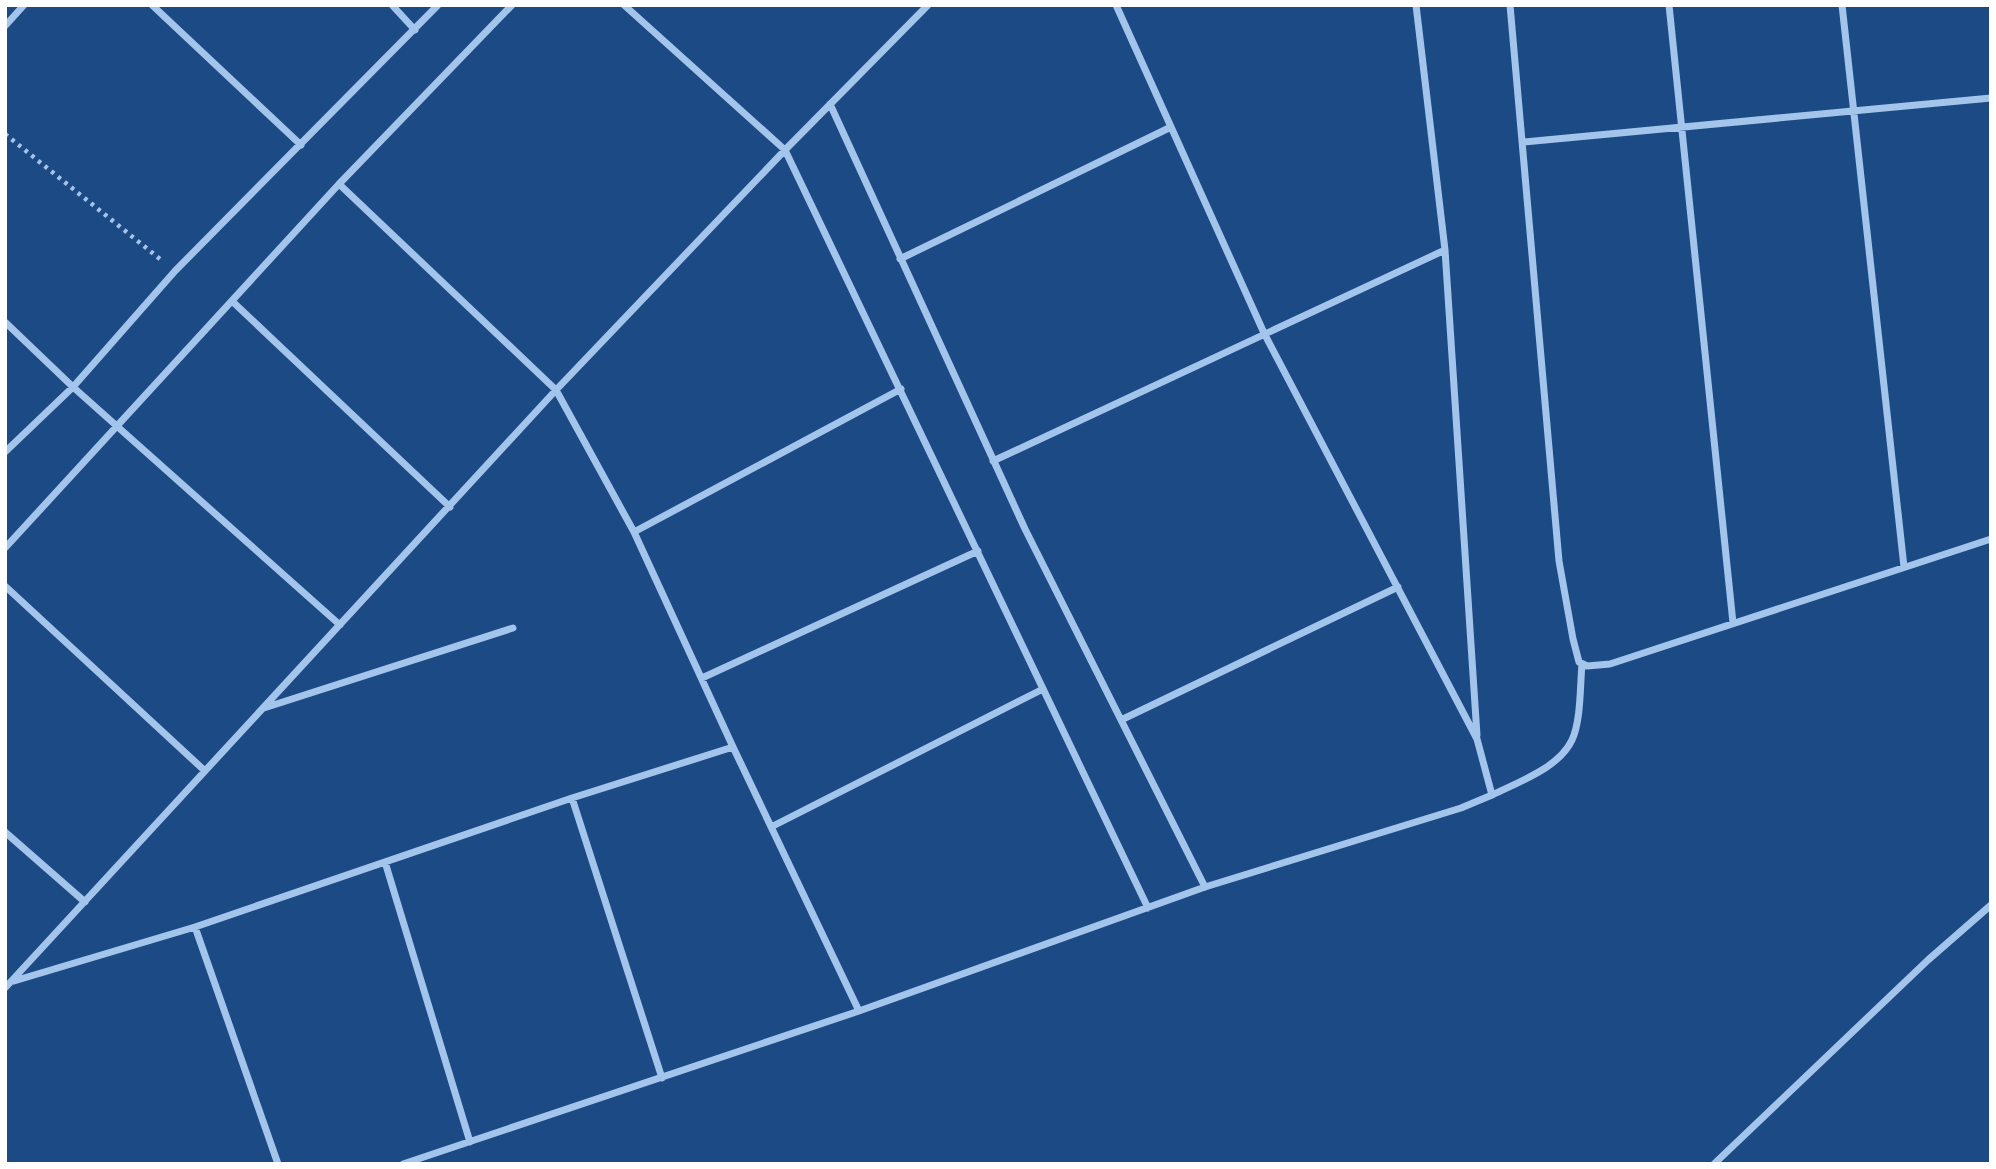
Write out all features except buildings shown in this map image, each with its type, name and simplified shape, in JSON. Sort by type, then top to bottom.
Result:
[{"type":"street","points":[[5,26],[24,5]]},
{"type":"street","points":[[152,5],[301,145]]},
{"type":"street","points":[[391,5],[415,30]]},
{"type":"street","points":[[5,452],[73,387],[175,271],[438,5]]},
{"type":"street","points":[[5,548],[339,184],[512,5]]},
{"type":"street","points":[[624,5],[785,150],[1148,908]]},
{"type":"street","points":[[8,985],[556,390],[928,5]]},
{"type":"street","points":[[1116,5],[1265,333],[1477,739]]},
{"type":"street","points":[[1416,5],[1445,250],[1477,739],[1492,795]]},
{"type":"street","points":[[1510,5],[1559,561],[1576,657],[1582,664],[1610,664],[1991,539]]},
{"type":"street","points":[[1669,5],[1732,623]]},
{"type":"street","points":[[1842,5],[1904,567]]},
{"type":"street","points":[[1524,142],[1991,98]]},
{"type":"street","points":[[830,104],[993,461],[1205,887]]},
{"type":"street","points":[[900,259],[1171,127]]},
{"type":"street","points":[[339,184],[556,390],[634,532],[859,1011]]},
{"type":"street","points":[[993,461],[1445,250]]},
{"type":"street","points":[[233,302],[450,507]]},
{"type":"street","points":[[5,322],[73,387],[340,625]]},
{"type":"street","points":[[634,532],[901,389]]},
{"type":"street","points":[[702,678],[978,551]]},
{"type":"street","points":[[5,586],[205,771]]},
{"type":"street","points":[[1121,720],[1398,587]]},
{"type":"street","points":[[264,708],[513,628]]},
{"type":"street","points":[[403,1164],[859,1011],[1205,887],[1461,808],[1492,795],[1550,763],[1572,742],[1576,728],[1582,664]]},
{"type":"street","points":[[771,827],[1043,689]]},
{"type":"street","points":[[8,985],[195,927],[572,798],[733,747]]},
{"type":"street","points":[[572,798],[662,1078]]},
{"type":"street","points":[[5,832],[85,902]]},
{"type":"street","points":[[385,862],[470,1142]]},
{"type":"street","points":[[1714,1164],[1928,960],[1991,905]]},
{"type":"street","points":[[195,927],[278,1164]]},
{"type":"path","points":[[5,134],[175,271]]}]
